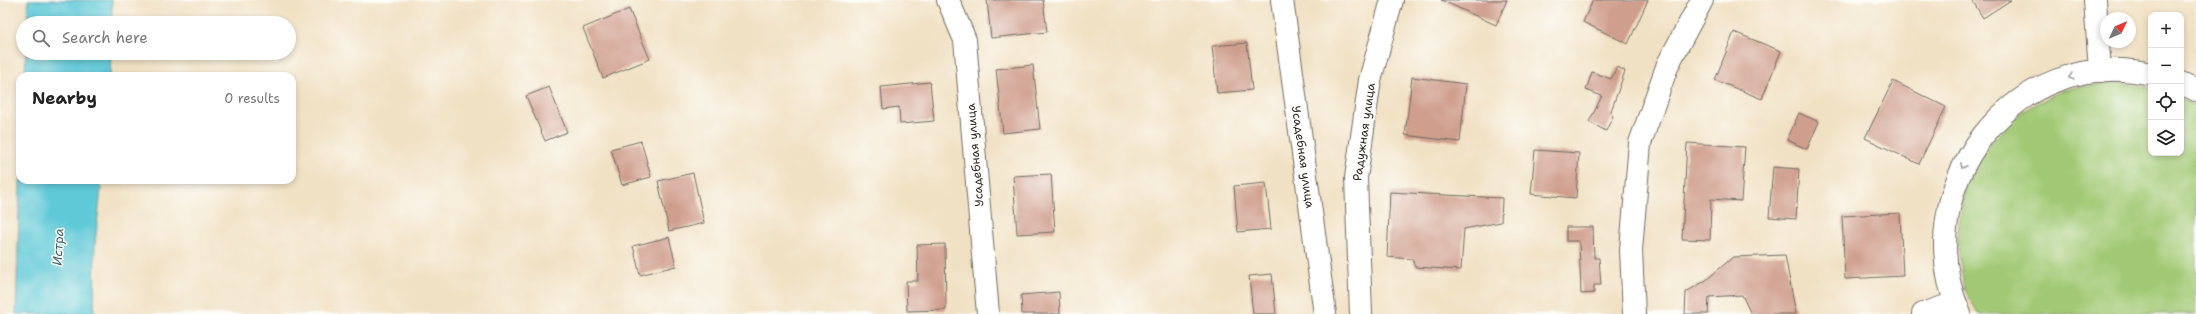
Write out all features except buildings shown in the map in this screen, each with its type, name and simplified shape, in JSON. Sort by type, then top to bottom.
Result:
[{"type":"street","name":"Усадебная улица","points":[[948,0],[965,40],[988,314]]},
{"type":"street","name":"Усадебная улица","points":[[1282,0],[1325,314]]},
{"type":"street","name":"Радужная улица","points":[[1361,314],[1356,178],[1370,80],[1392,0]]},
{"type":"street","points":[[1634,314],[1631,250],[1640,143],[1668,64],[1702,0]]},
{"type":"street","points":[[2095,0],[2100,71]]},
{"type":"street","points":[[1923,314],[1957,308],[1945,262],[1946,219],[1957,178],[1974,147],[1991,125],[2023,98],[2060,80],[2100,71],[2123,71],[2148,74]]},
{"type":"street","points":[[2183,84],[2196,90]]},
{"type":"green space","points":[[2114,82],[2148,88],[2148,156],[2184,156],[2184,101],[2196,107],[2196,314],[1978,314],[1964,288],[1957,239],[1964,191],[1986,147],[2021,112],[2065,89]]},
{"type":"water","points":[[28,0],[112,0],[112,16],[27,16]]},
{"type":"water","points":[[26,60],[111,60],[110,72],[25,72]]},
{"type":"water","name":"Истра","points":[[20,184],[102,184],[95,243],[94,314],[16,314]]}]
